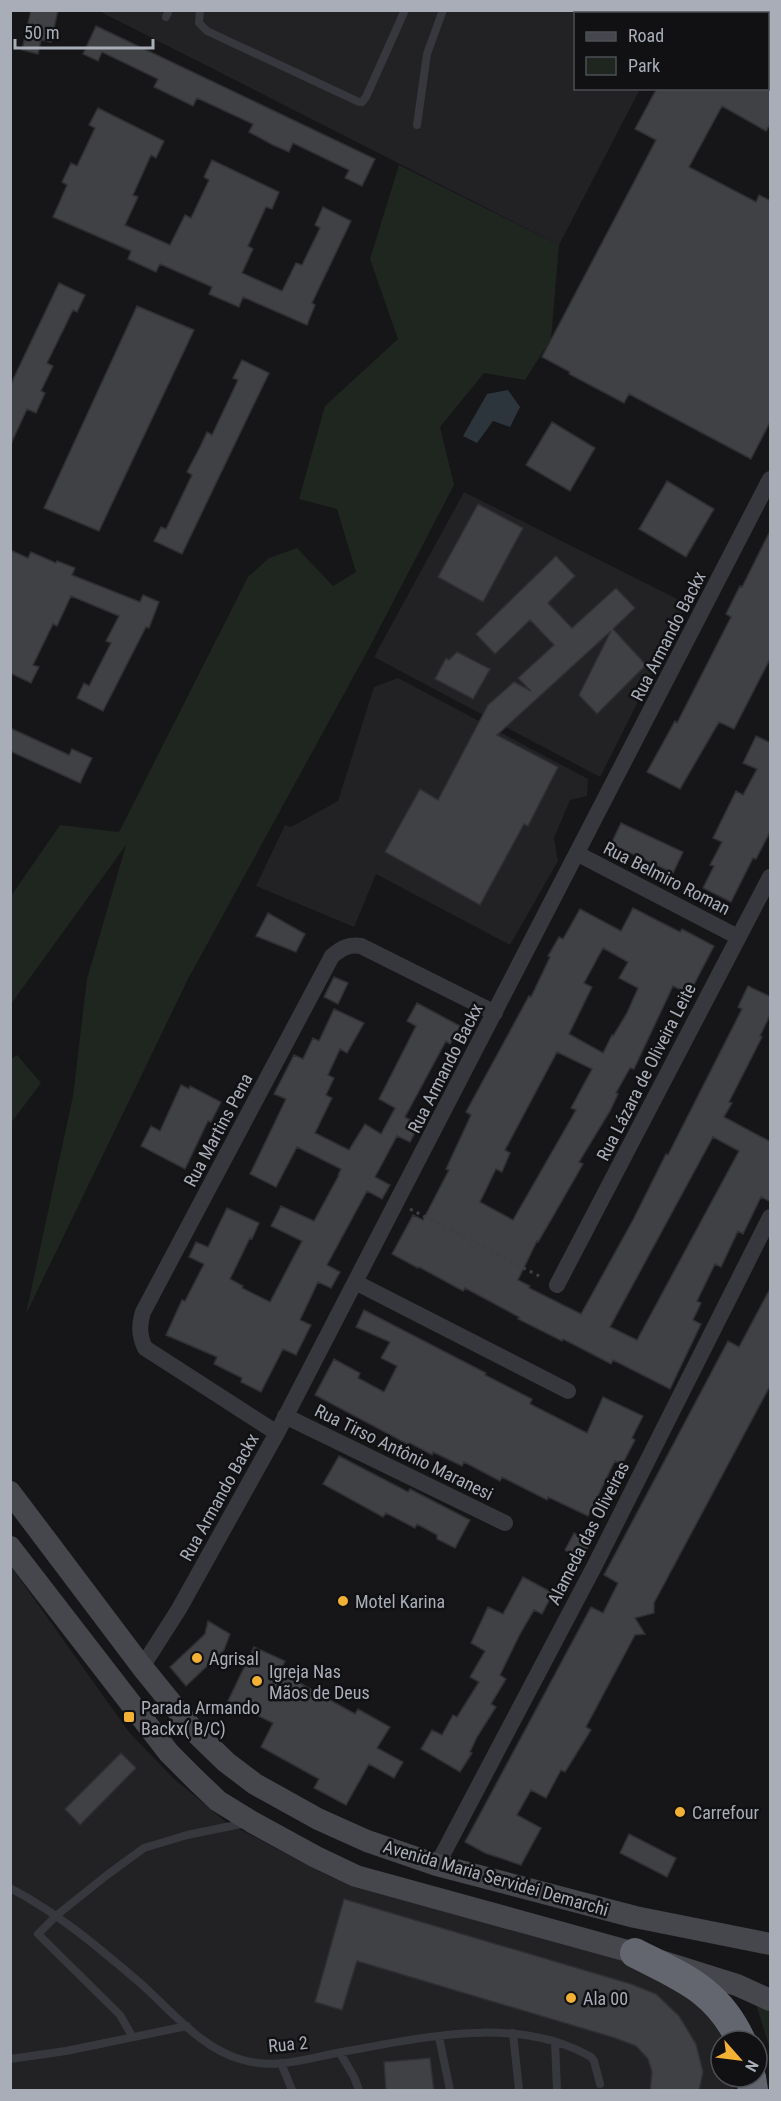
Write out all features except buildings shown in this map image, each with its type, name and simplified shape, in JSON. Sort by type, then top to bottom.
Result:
[{"type":"highway","points":[[635,1953],[678,1975],[708,1994],[727,2015],[735,2029]]},
{"type":"main road","name":"Avenida Maria Servidei Demarchi","points":[[10,1492],[142,1667],[194,1731],[226,1762],[255,1784],[318,1819],[367,1841],[437,1865],[635,1917],[771,1944]]},
{"type":"main road","name":"Avenida Maria Servidei Demarchi","points":[[10,1546],[169,1753],[218,1801],[252,1822],[356,1876],[635,1953],[737,1985],[771,2000]]},
{"type":"street","name":"Rua Armando Backx","points":[[142,1667],[179,1609],[277,1433],[771,479]]},
{"type":"street","name":"Rua Belmiro Roman","points":[[578,854],[738,937]]},
{"type":"street","name":"Rua Lázara de Oliveira Leite","points":[[558,1285],[771,877]]},
{"type":"street","name":"Rua Martins Pena","points":[[277,1433],[145,1348],[140,1329],[143,1312],[332,956],[342,948],[353,945],[361,946],[495,1013]]},
{"type":"street","name":"Alameda das Oliveiras","points":[[437,1865],[595,1565],[771,1217]]},
{"type":"street","points":[[355,1282],[568,1391]]},
{"type":"street","name":"Rua Tirso Antônio Maranesi","points":[[285,1416],[505,1523]]},
{"type":"lane","points":[[200,10],[199,22],[207,31],[359,102],[366,97],[405,10]]},
{"type":"lane","points":[[417,125],[428,54],[443,10]]},
{"type":"lane","points":[[132,2036],[120,2015],[38,1934],[57,1915],[144,1848],[187,1835],[252,1822]]},
{"type":"lane","name":"Rua 2","points":[[10,1888],[57,1915],[141,1983],[201,2038],[243,2060],[261,2063],[295,2063],[340,2053],[477,2031],[513,2033],[555,2042],[591,2057],[600,2084]]},
{"type":"lane","points":[[10,2059],[187,2026]]},
{"type":"lane","points":[[513,2033],[519,2091]]},
{"type":"lane","points":[[439,2037],[450,2091]]},
{"type":"lane","points":[[555,2042],[557,2091]]},
{"type":"lane","points":[[340,2053],[359,2091]]},
{"type":"lane","points":[[281,2063],[291,2091]]},
{"type":"path","points":[[397,1203],[558,1285]]},
{"type":"shaded area","points":[[99,11],[680,11],[574,12],[574,90],[639,90],[559,245]]},
{"type":"shaded area","points":[[508,390],[520,407],[510,427],[493,421],[477,443],[463,436],[487,394]]},
{"type":"shaded area","points":[[464,492],[687,604],[600,777],[374,657]]},
{"type":"shaded area","points":[[398,678],[588,779],[587,796],[570,800],[554,838],[558,861],[510,945],[376,874],[354,927],[256,886],[285,825],[291,827],[338,801],[374,687]]},
{"type":"shaded area","points":[[10,1565],[129,1732],[173,1778],[226,1822],[329,1876],[494,1923],[610,1951],[696,1996],[717,2029],[709,2029],[709,2089],[734,2090],[11,2090]]},
{"type":"green space","points":[[399,165],[559,245],[551,339],[525,380],[484,373],[440,427],[454,485],[368,650],[188,979],[26,1314],[73,1096],[87,979],[126,845],[11,1004],[11,896],[60,825],[119,832],[248,577],[269,558],[297,548],[333,586],[356,572],[337,509],[299,499],[325,406],[398,339],[370,259]]},
{"type":"green space","points":[[17,1055],[41,1083],[11,1123],[11,1059]]},
{"type":"green space","points":[[755,2001],[770,2012],[770,2049],[769,2029],[764,2029]]},
{"type":"place","name":"Motel Karina","points":[[343,1601]]},
{"type":"place","name":"Agrisal","points":[[197,1658]]},
{"type":"place","name":"Igreja Nas Mãos de Deus","points":[[257,1681]]},
{"type":"place","name":"Parada Armando Backx( B/C)","points":[[129,1717]]},
{"type":"place","name":"Carrefour","points":[[680,1812]]},
{"type":"place","name":"Ala 00","points":[[571,1998]]}]
